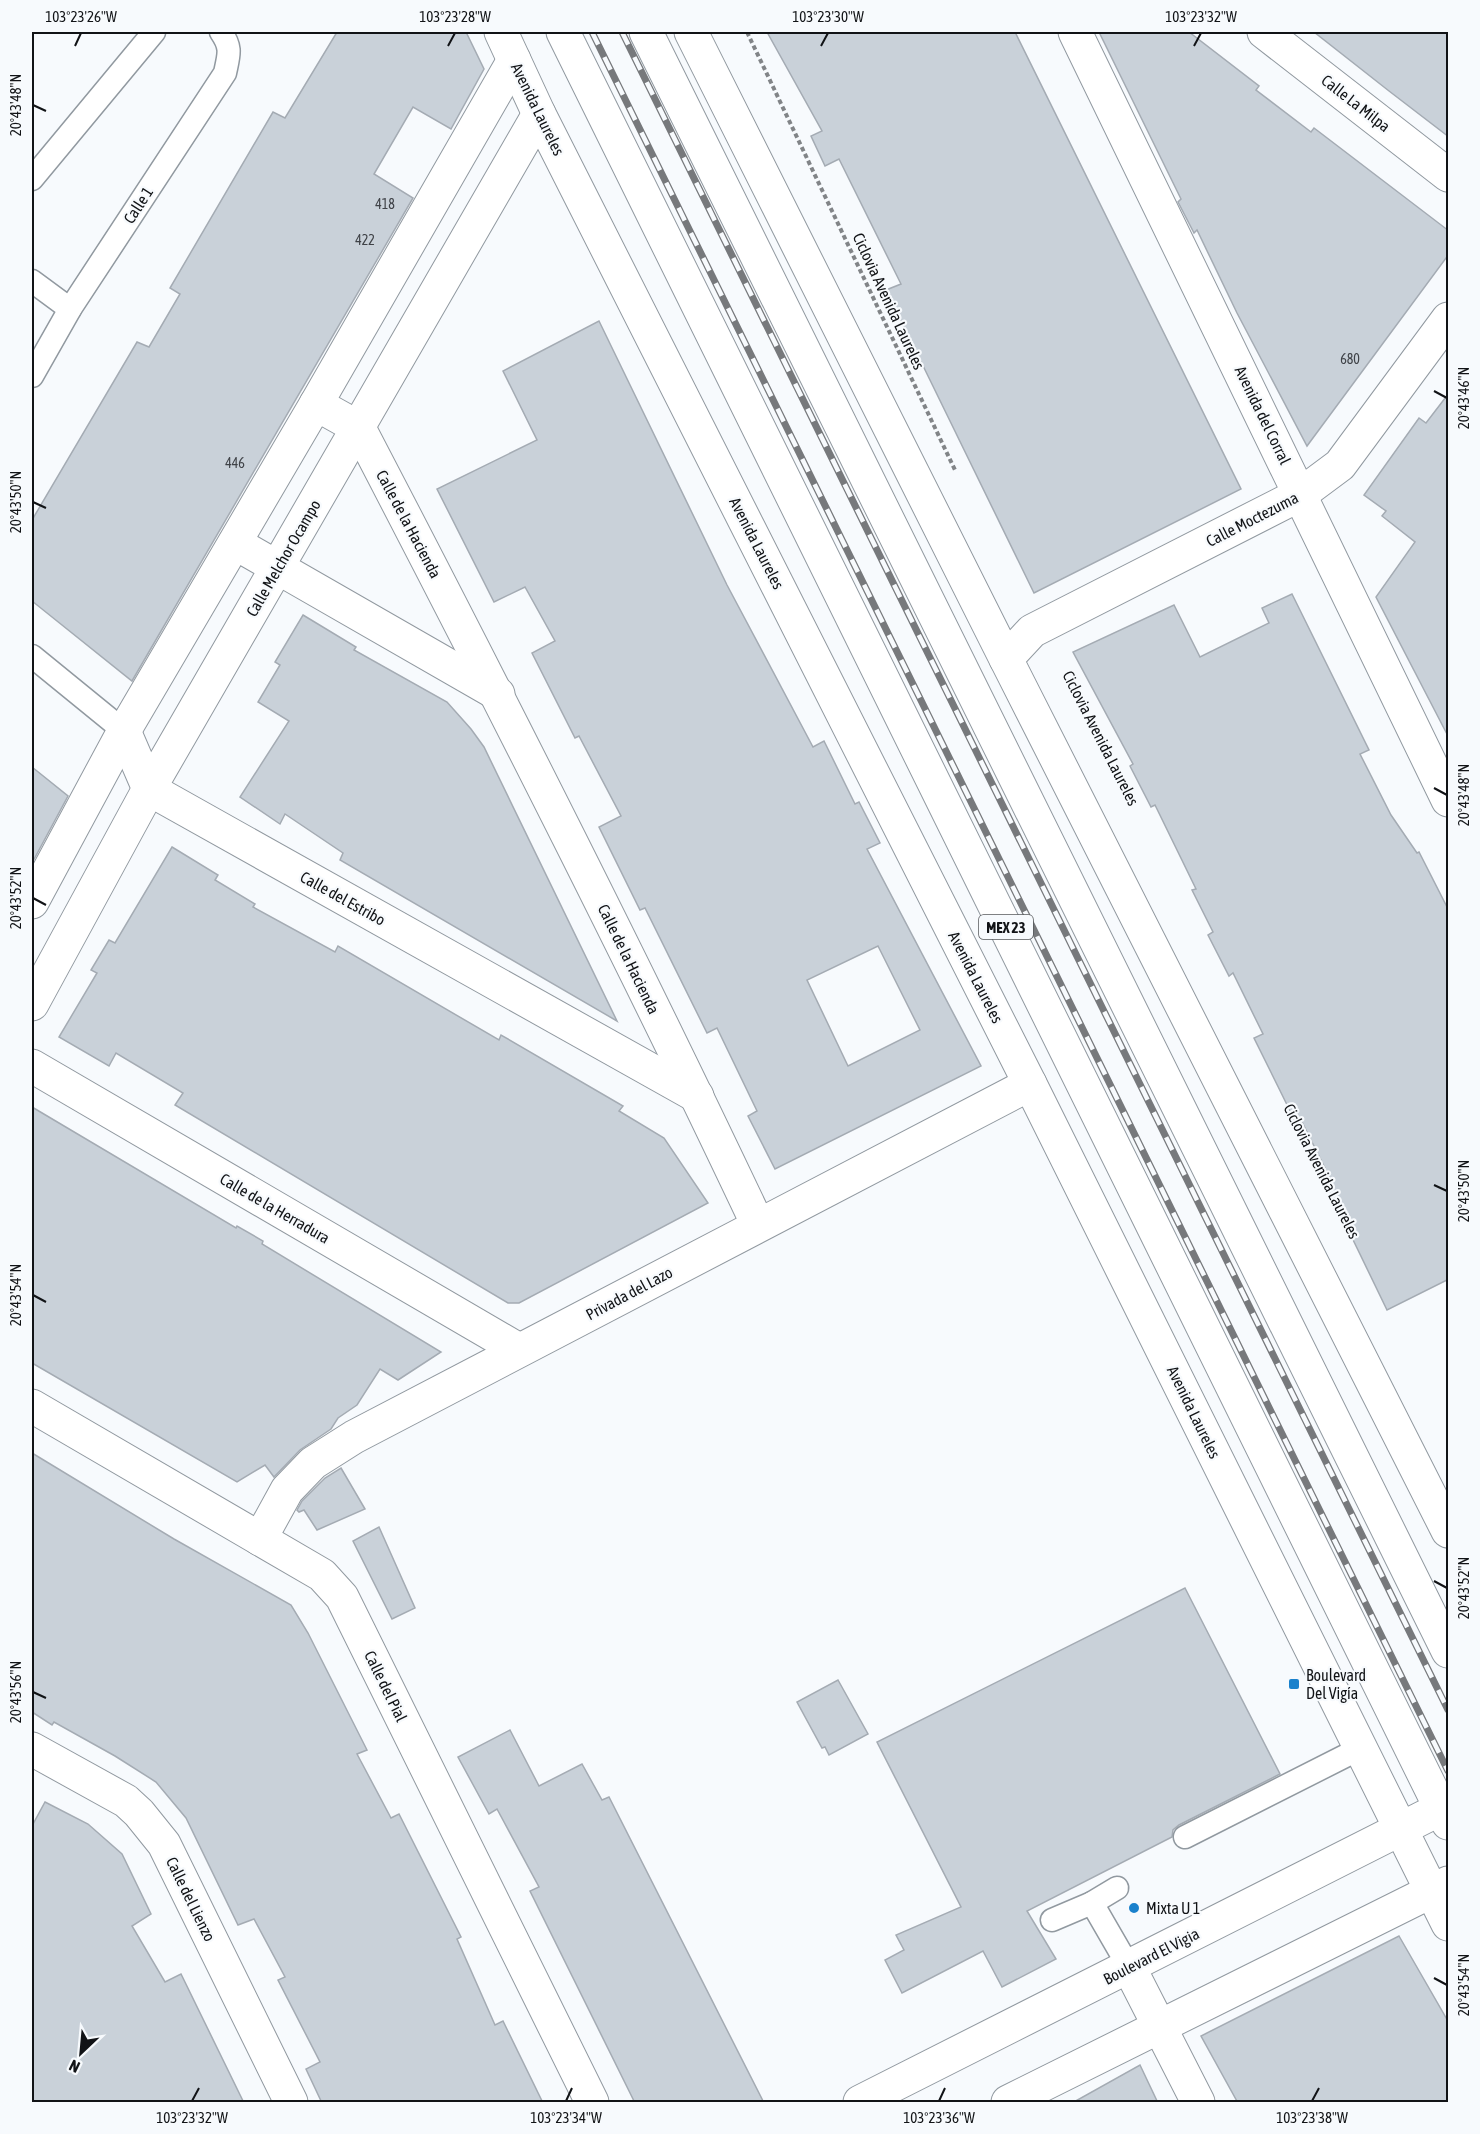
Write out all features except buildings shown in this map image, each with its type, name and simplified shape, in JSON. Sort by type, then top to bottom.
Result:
[{"type":"street","name":"MEX 23","points":[[564,32],[1446,1812]]},
{"type":"street","points":[[646,32],[1449,1651]]},
{"type":"street","points":[[691,32],[1006,660],[1449,1531]]},
{"type":"street","name":"Avenida del Corral","points":[[1075,32],[1449,800]]},
{"type":"street","name":"Calle La Milpa","points":[[1264,32],[1449,175]]},
{"type":"street","points":[[32,902],[124,731],[316,404],[507,46]]},
{"type":"street","name":"Avenida Laureles","points":[[507,46],[539,114],[1030,1084],[1402,1830],[1441,1887],[1449,1924]]},
{"type":"street","name":"Calle Melchor Ocampo","points":[[32,1004],[149,789],[539,114]]},
{"type":"street","name":"Calle Moctezuma","points":[[1006,660],[1032,631],[1301,494],[1340,465],[1449,319]]},
{"type":"street","points":[[316,404],[358,428]]},
{"type":"street","name":"Calle de la Hacienda","points":[[358,428],[498,694],[697,1096],[758,1225]]},
{"type":"street","points":[[235,543],[498,694]]},
{"type":"street","points":[[124,731],[149,789]]},
{"type":"street","name":"Calle del Estribo","points":[[149,789],[697,1096]]},
{"type":"street","name":"Calle de la Herradura","points":[[32,1066],[519,1350]]},
{"type":"street","name":"Privada del Lazo","points":[[260,1539],[287,1490],[313,1463],[354,1437],[1030,1084]]},
{"type":"street","name":"Calle del Pial","points":[[32,1406],[322,1575],[342,1597],[592,2103]]},
{"type":"street","name":"Calle del Lienzo","points":[[32,1749],[126,1801],[164,1844],[291,2103]]},
{"type":"street","name":"Boulevard El Vigia","points":[[860,2103],[1402,1830],[1446,1812]]},
{"type":"street","points":[[1008,2103],[1441,1887]]},
{"type":"street","points":[[1129,1967],[1198,2103]]},
{"type":"lane","points":[[32,179],[154,32]]},
{"type":"lane","name":"Calle 1","points":[[32,376],[70,309],[225,73],[230,52],[221,32]]},
{"type":"lane","points":[[32,281],[70,309]]},
{"type":"lane","points":[[32,657],[124,731]]},
{"type":"lane","points":[[1185,1837],[1361,1748]]},
{"type":"lane","points":[[1052,1920],[1092,1903],[1117,1888]]},
{"type":"lane","points":[[1092,1903],[1129,1967]]},
{"type":"path","name":"Ciclovia Avenida Laureles","points":[[747,32],[958,476]]},
{"type":"railway","points":[[592,32],[1448,1771]]},
{"type":"railway","points":[[622,32],[1448,1710]]},
{"type":"place","name":"Boulevard Del Vigía","points":[[1294,1684]]},
{"type":"place","name":"Mixta U 1","points":[[1134,1908]]}]
